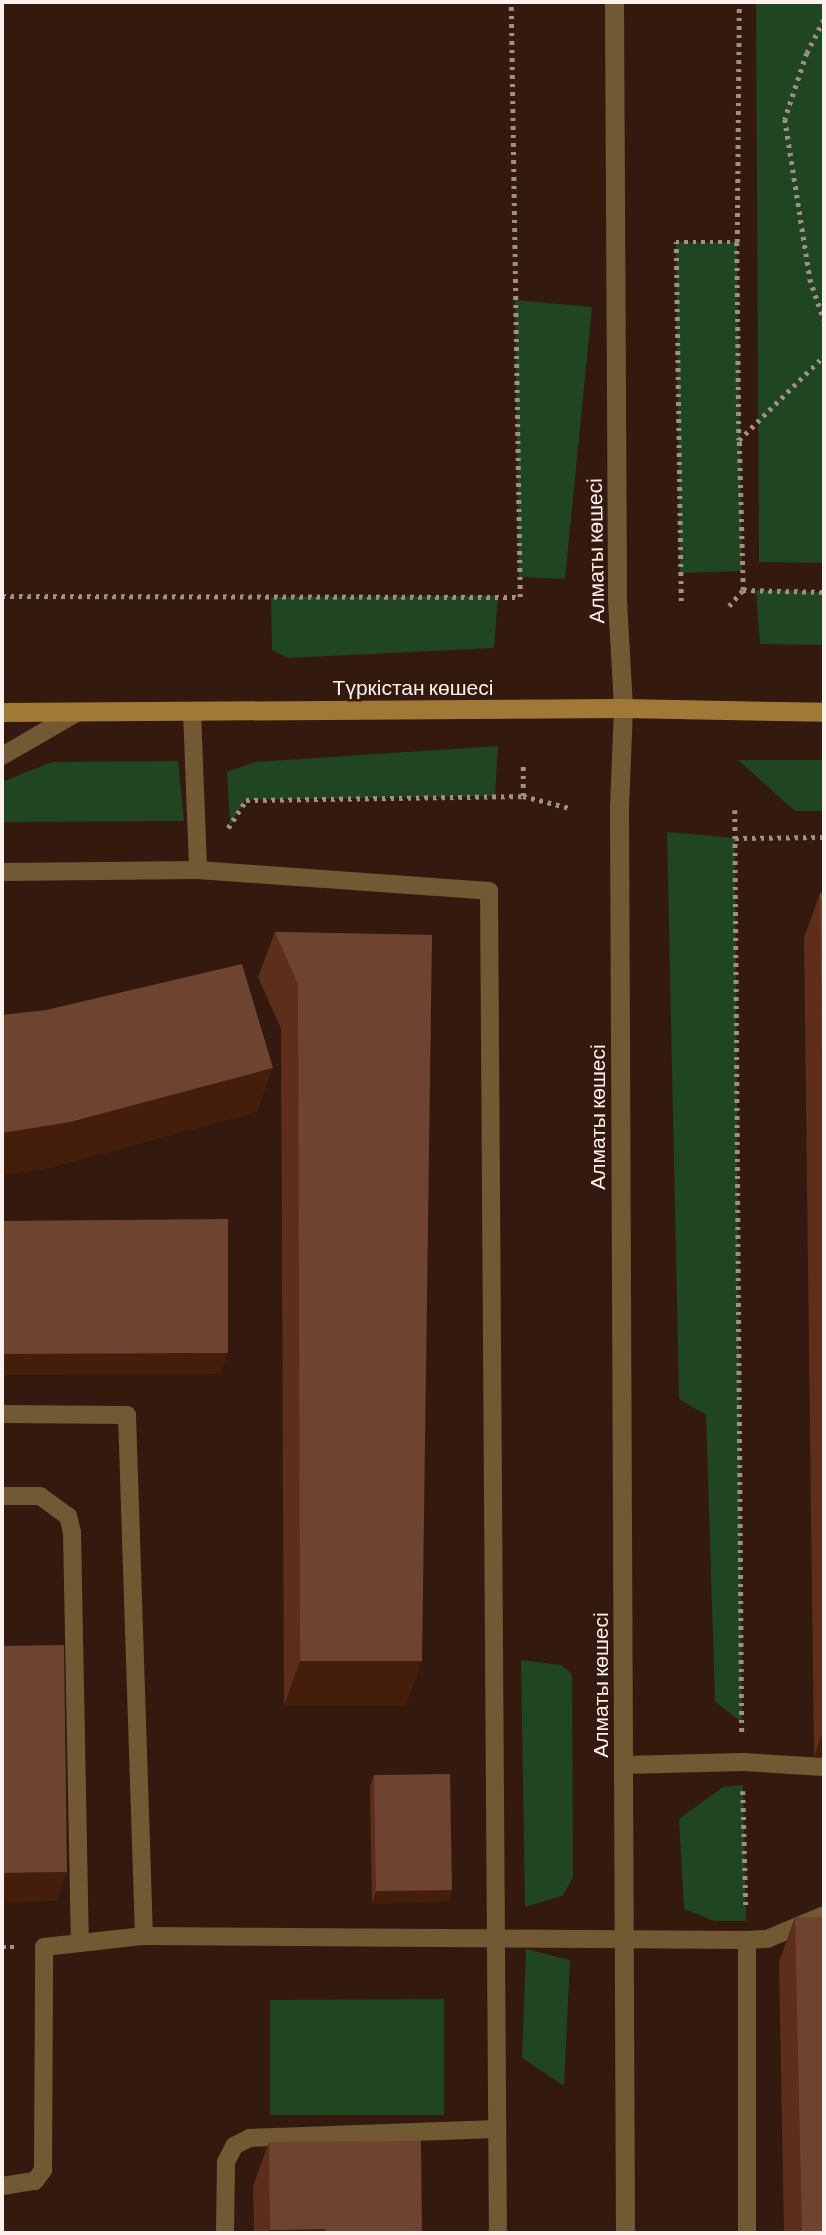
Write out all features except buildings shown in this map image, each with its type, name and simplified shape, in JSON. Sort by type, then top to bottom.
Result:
[{"type":"main road","name":"Түркістан көшесі","points":[[2,712],[622,708],[824,712]]},
{"type":"street","name":"Алматы көшесі","points":[[614,2],[617,586],[622,708],[619,807],[625,2233]]},
{"type":"lane","points":[[192,711],[198,870]]},
{"type":"lane","points":[[2,756],[78,712]]},
{"type":"lane","points":[[2,872],[198,870],[489,891],[498,2233]]},
{"type":"lane","points":[[2,1414],[127,1415],[144,1936]]},
{"type":"lane","points":[[2,1496],[40,1496],[68,1516],[72,1532],[80,1942]]},
{"type":"lane","points":[[623,1765],[743,1762],[824,1767]]},
{"type":"lane","points":[[2,2186],[35,2181],[43,2170],[44,1947],[144,1936],[494,1936],[747,1940],[767,1939],[824,1915]]},
{"type":"lane","points":[[747,1940],[747,2233]]},
{"type":"lane","points":[[225,2233],[226,2162],[234,2147],[250,2138],[497,2129]]},
{"type":"path","points":[[2,596],[520,597],[511,2]]},
{"type":"path","points":[[729,606],[743,590],[737,242],[740,2]]},
{"type":"path","points":[[824,20],[807,53],[785,119],[810,279],[824,320]]},
{"type":"path","points":[[681,601],[677,242],[737,242]]},
{"type":"path","points":[[739,440],[824,356]]},
{"type":"path","points":[[743,590],[824,592]]},
{"type":"path","points":[[523,765],[523,796]]},
{"type":"path","points":[[197,843],[224,835],[246,800],[523,796],[570,808]]},
{"type":"path","points":[[735,810],[743,1762],[747,1940]]},
{"type":"path","points":[[735,838],[824,837]]},
{"type":"green space","points":[[756,2],[824,2],[824,563],[759,562]]},
{"type":"green space","points":[[676,242],[737,242],[742,571],[680,573]]},
{"type":"green space","points":[[515,300],[592,307],[565,579],[519,577]]},
{"type":"green space","points":[[756,590],[824,592],[824,645],[760,644]]},
{"type":"green space","points":[[498,596],[494,648],[288,658],[272,650],[271,597]]},
{"type":"green space","points":[[498,746],[495,796],[246,800],[230,825],[227,772],[255,762]]},
{"type":"green space","points":[[738,760],[824,760],[824,811],[795,811]]},
{"type":"green space","points":[[178,761],[184,821],[2,822],[2,782],[52,762]]},
{"type":"green space","points":[[667,832],[735,838],[742,1723],[715,1701],[706,1415],[679,1399]]},
{"type":"green space","points":[[521,1660],[561,1665],[572,1674],[573,1878],[562,1896],[525,1907]]},
{"type":"green space","points":[[743,1785],[746,1921],[714,1921],[684,1909],[679,1819],[723,1787]]},
{"type":"green space","points":[[526,1949],[570,1960],[564,2086],[522,2058]]},
{"type":"green space","points":[[444,1999],[444,2115],[270,2115],[270,2000]]}]
